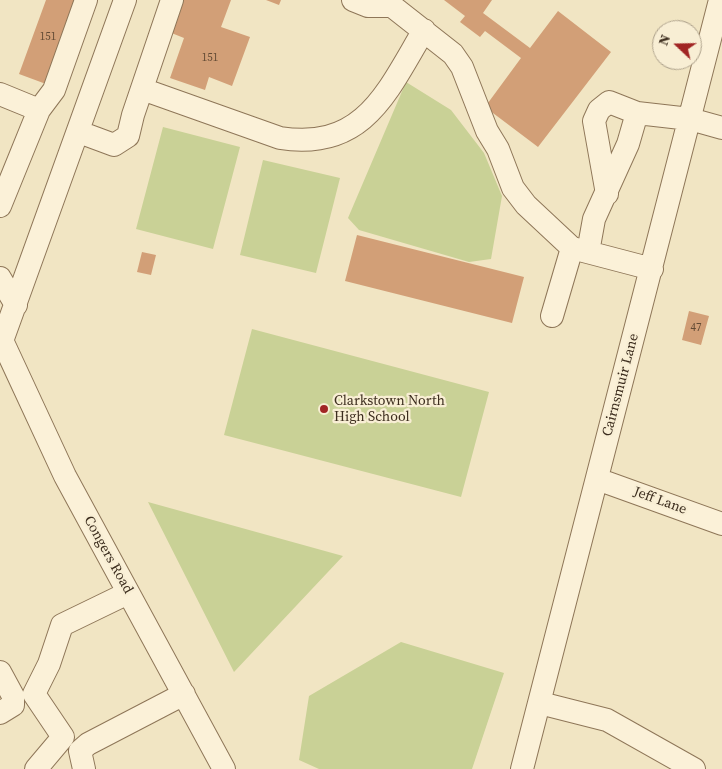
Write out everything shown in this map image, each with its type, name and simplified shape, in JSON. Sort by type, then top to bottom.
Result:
[{"type":"street","points":[[0,206],[40,110],[54,90],[86,0]]},
{"type":"street","points":[[1,339],[16,305],[125,0]]},
{"type":"street","points":[[79,132],[114,145],[128,136],[172,0]]},
{"type":"street","points":[[353,0],[368,6],[391,3],[453,54],[462,67],[487,131],[498,150],[513,188],[526,205],[580,250],[652,268]]},
{"type":"street","name":"Cairnsmuir Lane","points":[[522,769],[720,0]]},
{"type":"street","points":[[142,89],[280,138],[304,141],[332,137],[349,130],[366,116],[397,74],[424,30]]},
{"type":"street","points":[[1,97],[40,110]]},
{"type":"street","points":[[607,194],[594,121],[599,110],[609,102],[637,113],[690,119],[722,128]]},
{"type":"street","points":[[552,316],[628,144],[637,113]]},
{"type":"street","points":[[0,278],[16,305]]},
{"type":"street","name":"Congers Road","points":[[1,339],[64,476],[224,769]]},
{"type":"street","name":"Jeff Lane","points":[[597,479],[722,524]]},
{"type":"street","points":[[16,701],[49,664],[62,625],[128,593]]},
{"type":"street","points":[[0,672],[16,701],[62,737],[82,760],[184,694]]},
{"type":"street","points":[[540,703],[607,720],[694,769]]},
{"type":"street","points":[[36,769],[62,737]]},
{"type":"green space","points":[[406,82],[451,110],[484,153],[502,196],[491,259],[469,262],[359,230],[348,218]]},
{"type":"green space","points":[[163,127],[240,147],[213,249],[136,229]]},
{"type":"green space","points":[[263,160],[340,178],[316,273],[240,255]]},
{"type":"green space","points":[[252,329],[489,392],[461,497],[224,435]]},
{"type":"green space","points":[[148,502],[343,556],[234,672]]},
{"type":"green space","points":[[401,642],[504,673],[472,769],[319,769],[299,760],[309,696]]},
{"type":"building","points":[[46,0],[76,0],[46,84],[19,74]]},
{"type":"building","points":[[181,0],[231,0],[221,27],[250,37],[232,86],[209,77],[205,90],[170,78],[184,38],[169,32]]},
{"type":"building","points":[[266,0],[281,0],[279,5]]},
{"type":"building","points":[[444,0],[492,0],[483,13],[530,48],[558,11],[611,52],[538,147],[485,107],[521,58],[485,31],[480,37],[460,22],[465,16]]},
{"type":"building","points":[[357,235],[524,277],[512,323],[345,281]]},
{"type":"building","points":[[142,252],[156,255],[151,275],[137,272]]},
{"type":"building","points":[[689,311],[709,316],[701,345],[682,340]]},
{"type":"place","name":"Clarkstown North High School","points":[[324,409]]}]
